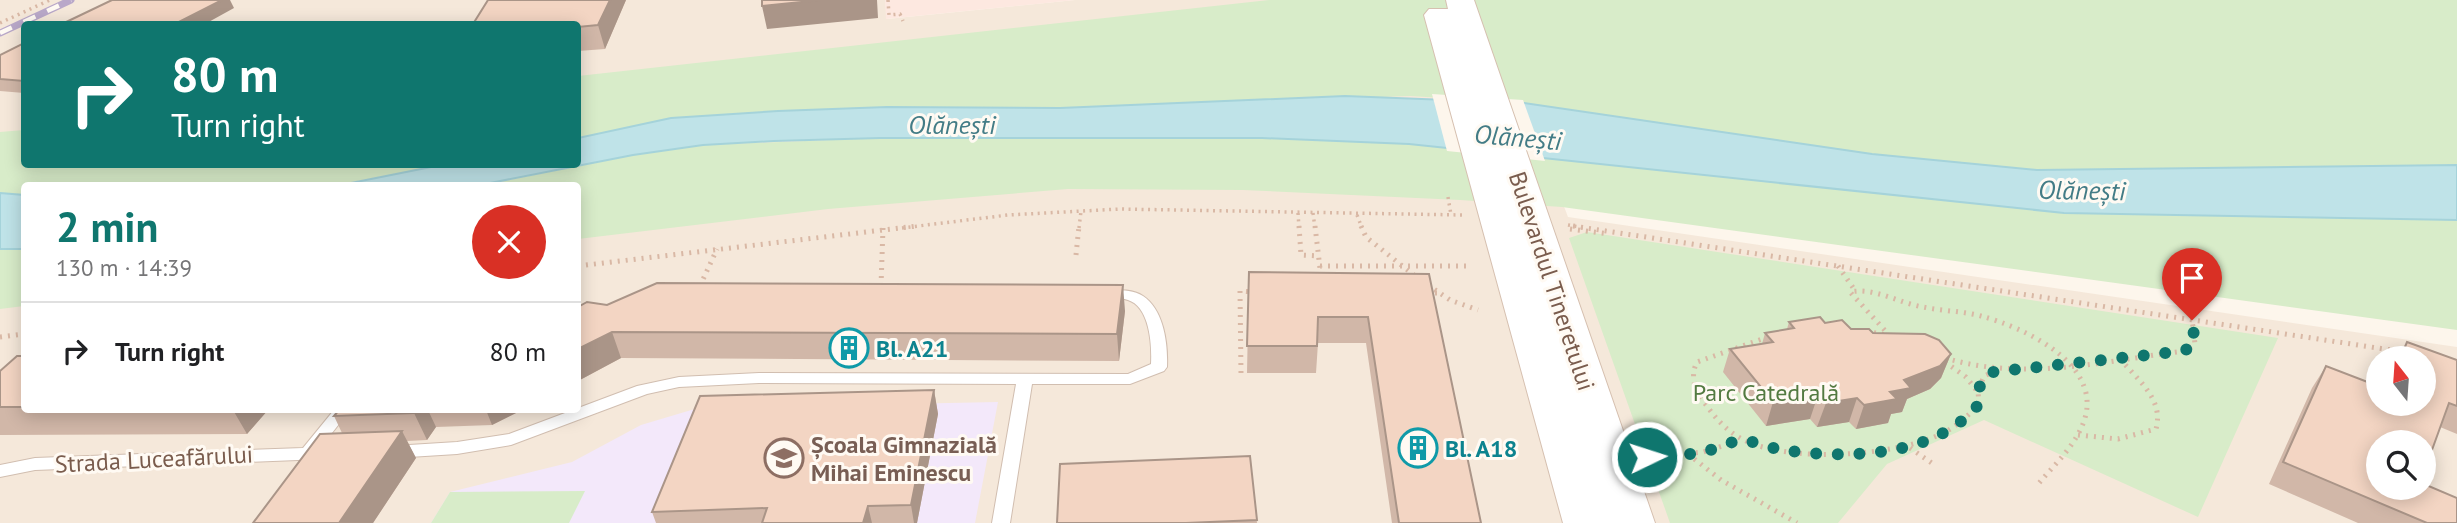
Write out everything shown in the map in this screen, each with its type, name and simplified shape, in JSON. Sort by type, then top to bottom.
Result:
[{"type":"main road","name":"Bulevardul Tineretului","points":[[1434,0],[1631,523]]},
{"type":"main road","name":"Bulevardul Tineretului","points":[[1460,0],[1587,523]]},
{"type":"lane","points":[[371,452],[457,448],[511,439],[643,390],[680,382],[760,378],[1130,379],[1159,367],[1160,355],[1151,317],[1137,299],[1125,295],[1086,293]]},
{"type":"lane","points":[[1001,523],[1025,378]]},
{"type":"lane","points":[[308,453],[340,413]]},
{"type":"lane","name":"Strada Luceafărului","points":[[0,471],[35,464],[346,452]]},
{"type":"path","points":[[0,23],[50,0]]},
{"type":"path","points":[[888,0],[889,15],[902,16],[903,21]]},
{"type":"path","points":[[1448,197],[1449,215],[1515,220],[2366,347]]},
{"type":"path","points":[[1076,255],[1082,211]]},
{"type":"path","points":[[581,265],[883,228],[1082,211],[1313,213],[1515,220],[1838,267],[1854,289],[1987,318],[2044,343],[2074,365],[2086,389],[2087,404],[2078,435],[2039,483]]},
{"type":"path","points":[[1297,213],[1301,256],[1318,256]]},
{"type":"path","points":[[1313,213],[1321,279]]},
{"type":"path","points":[[1357,215],[1366,237],[1440,293],[1478,310]]},
{"type":"path","points":[[880,296],[883,228]]},
{"type":"path","points":[[697,295],[717,249]]},
{"type":"path","points":[[1320,266],[1469,266]]},
{"type":"path","points":[[1854,289],[1850,292],[1855,301],[1890,336]]},
{"type":"path","points":[[1241,373],[1240,292],[1267,292]]},
{"type":"path","points":[[1414,293],[1440,293]]},
{"type":"path","points":[[1780,333],[1697,362],[1693,368],[1698,394],[1710,411],[1743,440],[1755,445],[1798,451],[1859,453],[1909,447],[1969,417],[1979,404],[1978,391],[1984,376],[1993,372],[2184,351],[2195,344],[2193,321]]},
{"type":"path","points":[[1862,331],[1899,339]]},
{"type":"path","points":[[0,337],[21,334]]},
{"type":"path","points":[[1978,391],[1966,377],[1938,357],[1993,372]]},
{"type":"path","points":[[2078,435],[2101,440],[2138,438],[2155,429],[2161,414],[2153,397],[2121,360]]},
{"type":"path","points":[[1647,457],[1688,454],[1743,440]]},
{"type":"path","points":[[1909,447],[1936,466]]},
{"type":"path","points":[[1688,454],[1721,480],[1797,523]]},
{"type":"shaded area","points":[[0,0],[885,0],[887,19],[1075,0],[1486,0],[1568,217],[2457,347],[2457,523],[0,523]]},
{"type":"shaded area","points":[[885,0],[1075,0],[886,19]]},
{"type":"shaded area","name":"Școala Gimnazială Mihai Eminescu","points":[[998,402],[975,523],[431,523],[450,492],[572,462],[641,425],[698,408]]},
{"type":"green space","points":[[1269,0],[2457,0],[2457,165],[2037,170],[1872,154],[1524,103],[1410,96],[1060,108],[887,107],[778,111],[671,118],[581,137],[581,76]]},
{"type":"green space","points":[[21,130],[21,168],[425,168],[352,182],[21,182],[21,195],[0,193],[0,132]]},
{"type":"green space","points":[[880,138],[1262,138],[1409,144],[2064,213],[2457,220],[2457,330],[1562,207],[1243,190],[1068,189],[828,209],[581,239],[581,182],[500,182],[581,168],[581,166],[633,155],[703,145]]},
{"type":"green space","name":"Parc Catedrală","points":[[1587,232],[2278,338],[2198,517],[1984,420],[1887,464],[1838,523],[1670,523],[1569,238]]},
{"type":"green space","points":[[0,249],[21,249],[21,306],[0,309]]},
{"type":"green space","points":[[585,491],[569,523],[431,523],[450,492]]},
{"type":"water","name":"Olănești","points":[[1345,96],[1524,103],[1872,154],[2037,170],[2457,165],[2457,220],[2064,213],[1409,144],[1262,138],[880,138],[774,141],[703,145],[581,165],[581,137],[671,118],[887,107],[1060,108]]},
{"type":"water","points":[[426,168],[567,168],[495,182],[356,182]]},
{"type":"water","points":[[0,193],[21,195],[21,249],[0,249]]},
{"type":"pier","points":[[1432,94],[1523,100],[1545,161],[1447,151]]},
{"type":"building","points":[[112,0],[222,0],[181,21],[68,21]]},
{"type":"building","points":[[488,0],[610,0],[598,25],[581,27],[581,21],[475,21]]},
{"type":"building","points":[[762,0],[821,0],[762,6]]},
{"type":"building","points":[[21,44],[21,81],[0,79],[0,55]]},
{"type":"building","name":"Bl. A18","points":[[1249,272],[1429,274],[1481,523],[1399,523],[1368,317],[1318,317],[1317,346],[1247,346]]},
{"type":"building","points":[[657,283],[1123,285],[1117,334],[612,332],[581,348],[581,305],[587,302],[607,305]]},
{"type":"building","points":[[1820,317],[1825,323],[1842,320],[1851,329],[1869,329],[1873,333],[1925,334],[1939,340],[1951,354],[1940,366],[1904,380],[1911,388],[1890,392],[1897,399],[1864,405],[1857,398],[1826,403],[1818,395],[1773,402],[1730,349],[1773,342],[1765,333],[1794,328],[1789,322]]},
{"type":"building","points":[[2436,352],[2457,360],[2457,406],[2449,403],[2436,439],[2436,430],[2366,430],[2366,497],[2283,462],[2326,366],[2366,381],[2366,416],[2436,416]]},
{"type":"building","points":[[17,356],[21,356],[21,407],[0,407],[0,371]]},
{"type":"building","points":[[934,390],[911,505],[868,506],[863,523],[762,523],[767,508],[652,512],[700,396]]},
{"type":"building","points":[[336,413],[414,413],[334,416]]},
{"type":"building","points":[[402,431],[339,523],[253,523],[320,434]]},
{"type":"building","points":[[1250,456],[1257,520],[1057,523],[1060,464]]},
{"type":"building","points":[[2436,489],[2457,498],[2457,523],[2427,523],[2373,500],[2436,500]]},
{"type":"railway","points":[[26,21],[71,0]]},
{"type":"railway","points":[[0,33],[21,23]]},
{"type":"place","name":"Bl. A21","points":[[849,348]]},
{"type":"place","name":"Bl. A18","points":[[1418,448]]},
{"type":"place","name":"Școala Gimnazială Mihai Eminescu","points":[[784,458]]},
{"type":"route","points":[[1647,457],[1703,452],[1743,440],[1755,445],[1812,452],[1859,453],[1909,447],[1969,417],[1979,404],[1978,391],[1984,376],[1993,372],[2014,372],[2184,351],[2195,344],[2192,320]]}]
